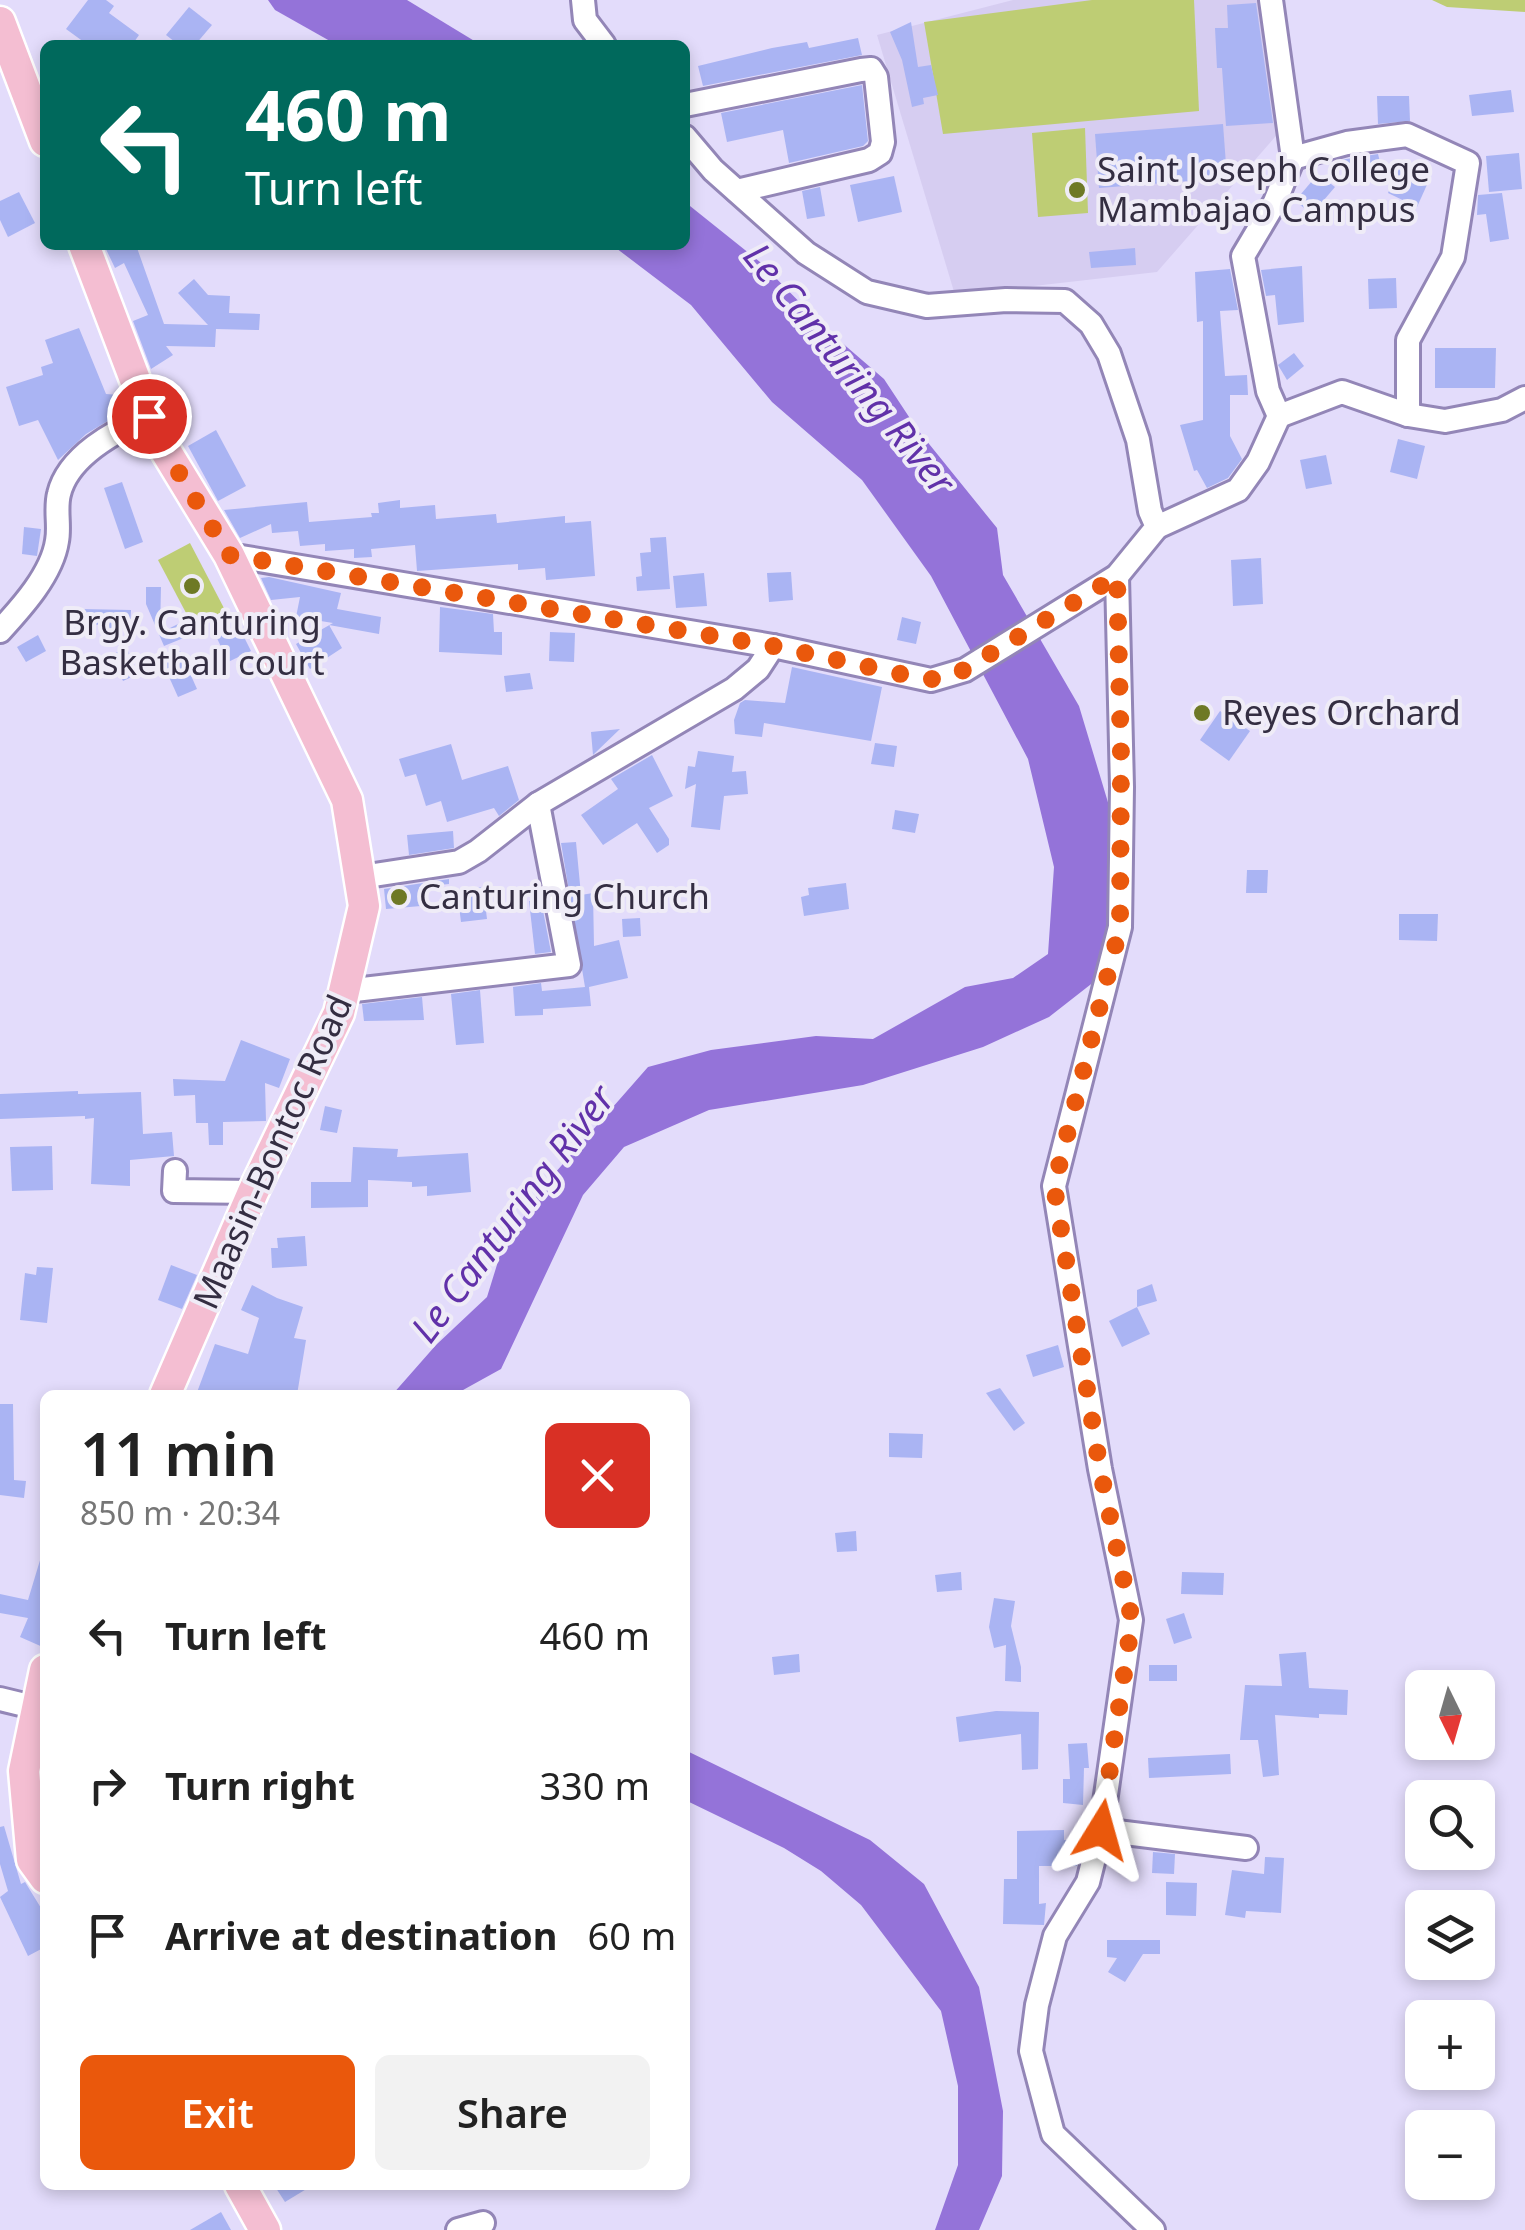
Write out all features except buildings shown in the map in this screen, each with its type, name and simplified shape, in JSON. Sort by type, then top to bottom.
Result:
[{"type":"main road","points":[[0,22],[40,127]]},
{"type":"main road","name":"Maasin-Bontoc Road","points":[[86,250],[156,435],[229,555],[347,800],[364,906],[339,1013],[253,1192],[168,1390]]},
{"type":"main road","points":[[40,1694],[24,1770],[32,1860],[40,1871]]},
{"type":"main road","points":[[243,2190],[266,2230]]},
{"type":"street","points":[[583,0],[584,20],[600,40]]},
{"type":"street","points":[[1271,0],[1293,158],[1276,202],[1244,256],[1268,390],[1279,416]]},
{"type":"street","points":[[690,104],[861,70],[871,70],[876,77],[883,142],[880,153],[869,160],[737,191]]},
{"type":"street","points":[[1293,158],[1347,142],[1407,135],[1468,163],[1453,257],[1408,340],[1408,415]]},
{"type":"street","points":[[690,143],[806,252],[867,292],[928,306],[1006,300],[1065,301],[1091,324],[1109,354],[1138,440],[1150,511],[1157,527]]},
{"type":"street","points":[[229,555],[773,646],[924,679],[941,679],[964,670],[1117,576],[1157,527],[1238,490],[1258,462],[1279,416],[1342,392],[1408,415],[1445,420],[1502,410],[1525,398]]},
{"type":"street","points":[[0,632],[32,596],[58,542],[58,496],[69,467],[128,425],[149,416]]},
{"type":"street","points":[[1117,576],[1122,787],[1120,927],[1054,1186],[1100,1469],[1132,1620],[1101,1830],[1088,1882],[1056,1936],[1037,2006],[1031,2051],[1053,2134],[1153,2230]]},
{"type":"street","points":[[361,876],[459,862],[478,852],[538,804],[734,690],[758,668],[773,646]]},
{"type":"street","points":[[346,991],[570,965],[538,804]]},
{"type":"street","points":[[175,1171],[174,1191],[253,1192]]},
{"type":"street","points":[[0,1699],[37,1708]]},
{"type":"street","points":[[1101,1830],[1246,1848]]},
{"type":"street","points":[[458,2230],[483,2223]]},
{"type":"shaded area","name":"Saint Joseph College Mambajao Campus","points":[[1013,0],[1268,0],[1282,129],[1157,272],[955,295],[877,35]]},
{"type":"green space","points":[[1092,0],[1194,0],[1199,111],[943,134],[924,22]]},
{"type":"green space","points":[[1432,0],[1525,0],[1525,12],[1447,7]]},
{"type":"green space","points":[[1085,128],[1088,213],[1038,217],[1032,133]]},
{"type":"green space","name":"Brgy. Canturing Basketball court","points":[[190,543],[226,612],[194,628],[158,560]]},
{"type":"water","points":[[268,0],[407,0],[473,40],[328,40],[275,10]]},
{"type":"water","name":"Le Canturing River","points":[[690,206],[760,262],[826,329],[884,379],[917,429],[997,528],[1003,575],[1079,706],[1116,829],[1104,974],[1049,1017],[983,1047],[863,1085],[709,1110],[624,1147],[583,1195],[501,1369],[463,1390],[396,1390],[436,1345],[487,1297],[500,1255],[540,1190],[648,1067],[711,1050],[816,1036],[873,1039],[965,987],[1013,978],[1048,954],[1054,867],[1028,759],[931,576],[862,480],[772,402],[691,305],[619,250],[690,250]]},
{"type":"water","points":[[690,1752],[870,1840],[924,1884],[979,1987],[1003,2111],[1002,2176],[979,2230],[935,2230],[958,2165],[958,2086],[941,2011],[861,1905],[821,1871],[784,1848],[690,1802]]},
{"type":"place","name":"Saint Joseph College Mambajao Campus","points":[[1077,190]]},
{"type":"place","name":"Brgy. Canturing Basketball court","points":[[192,586]]},
{"type":"place","name":"Reyes Orchard","points":[[1202,713]]},
{"type":"place","name":"Canturing Church","points":[[399,897]]},
{"type":"route","points":[[149,416],[156,435],[229,555],[773,646],[924,679],[941,679],[964,670],[1117,576],[1120,927],[1054,1186],[1100,1469],[1132,1620],[1101,1830]]}]
